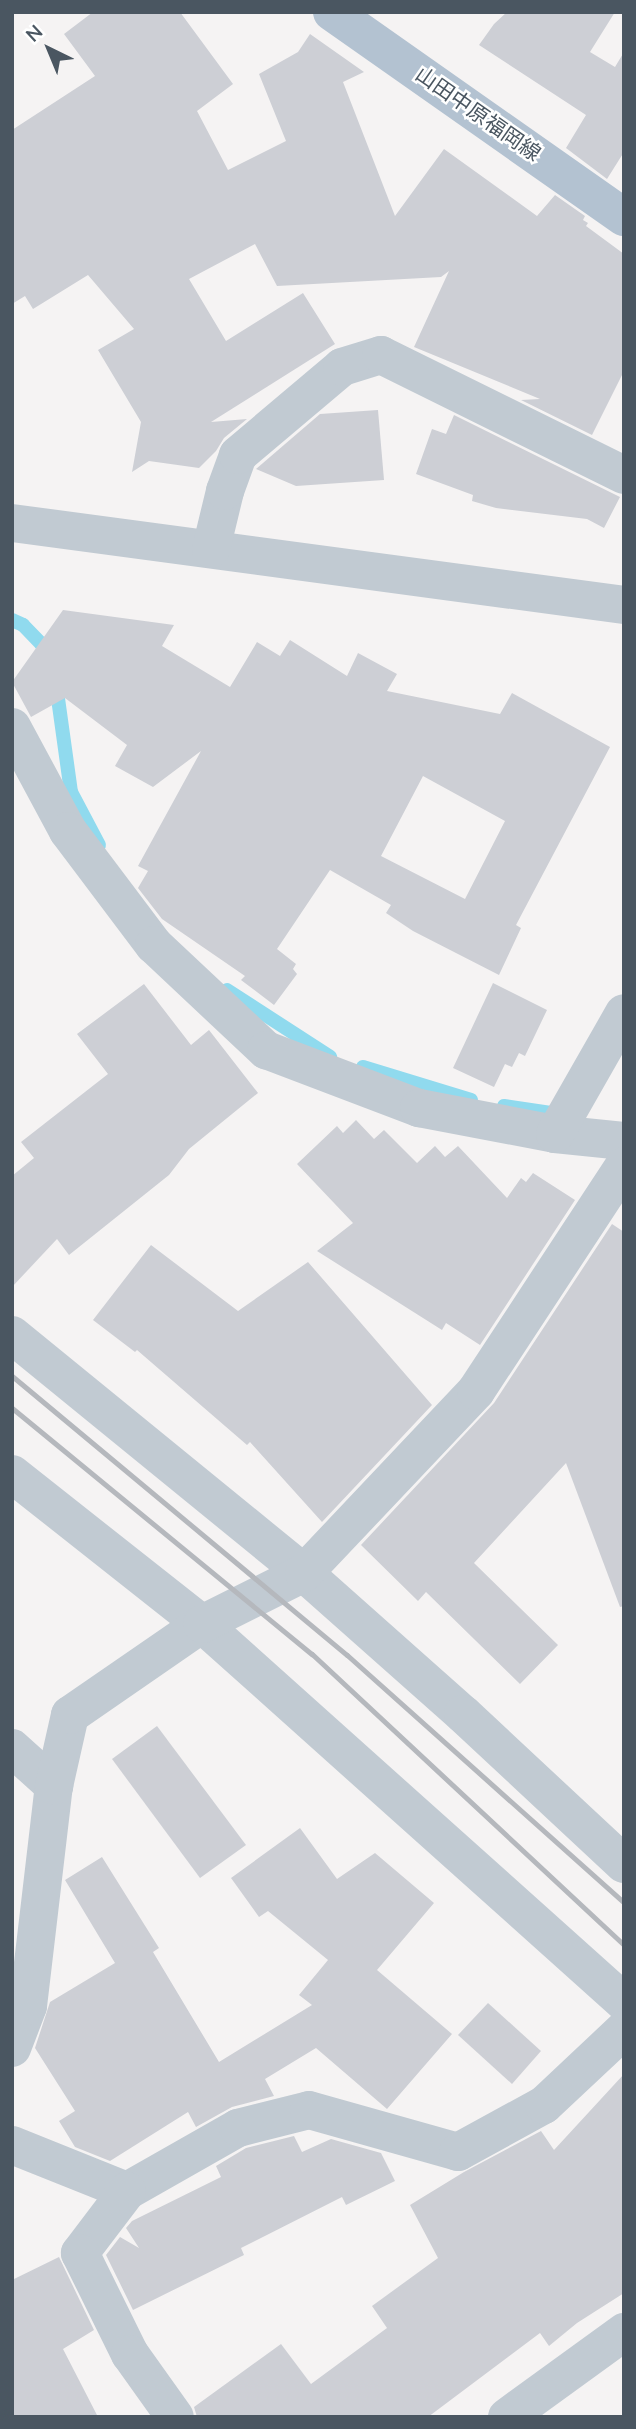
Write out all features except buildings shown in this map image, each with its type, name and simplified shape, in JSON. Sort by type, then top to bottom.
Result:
[{"type":"main road","name":"山田中原福岡線","points":[[332,12],[624,216]]},
{"type":"street","points":[[211,550],[225,491],[238,455],[342,367],[381,355],[624,475]]},
{"type":"street","points":[[12,523],[624,606]]},
{"type":"street","points":[[12,727],[68,831],[154,945],[266,1050],[419,1108],[564,1118],[624,1141]]},
{"type":"street","points":[[564,1118],[624,1013]]},
{"type":"street","points":[[12,2048],[28,2006],[54,1786],[70,1715],[202,1624],[304,1573],[476,1391],[624,1166]]},
{"type":"street","points":[[12,1335],[304,1573],[463,1714],[624,1864]]},
{"type":"street","points":[[12,1474],[202,1624],[624,2002]]},
{"type":"street","points":[[12,1748],[54,1786]]},
{"type":"street","points":[[175,2417],[130,2354],[80,2253],[127,2191],[238,2128],[309,2110],[458,2151],[544,2105],[624,2030]]},
{"type":"street","points":[[12,2145],[127,2191]]},
{"type":"street","points":[[507,2417],[624,2332]]},
{"type":"waterway","points":[[12,620],[23,625],[42,645],[49,658]]},
{"type":"waterway","points":[[56,684],[71,792],[99,845]]},
{"type":"waterway","points":[[227,990],[330,1057]]},
{"type":"waterway","points":[[363,1067],[471,1100]]},
{"type":"waterway","points":[[504,1106],[564,1115]]},
{"type":"railway","points":[[12,1376],[347,1655],[624,1903]]},
{"type":"railway","points":[[12,1408],[312,1654],[624,1945]]}]
